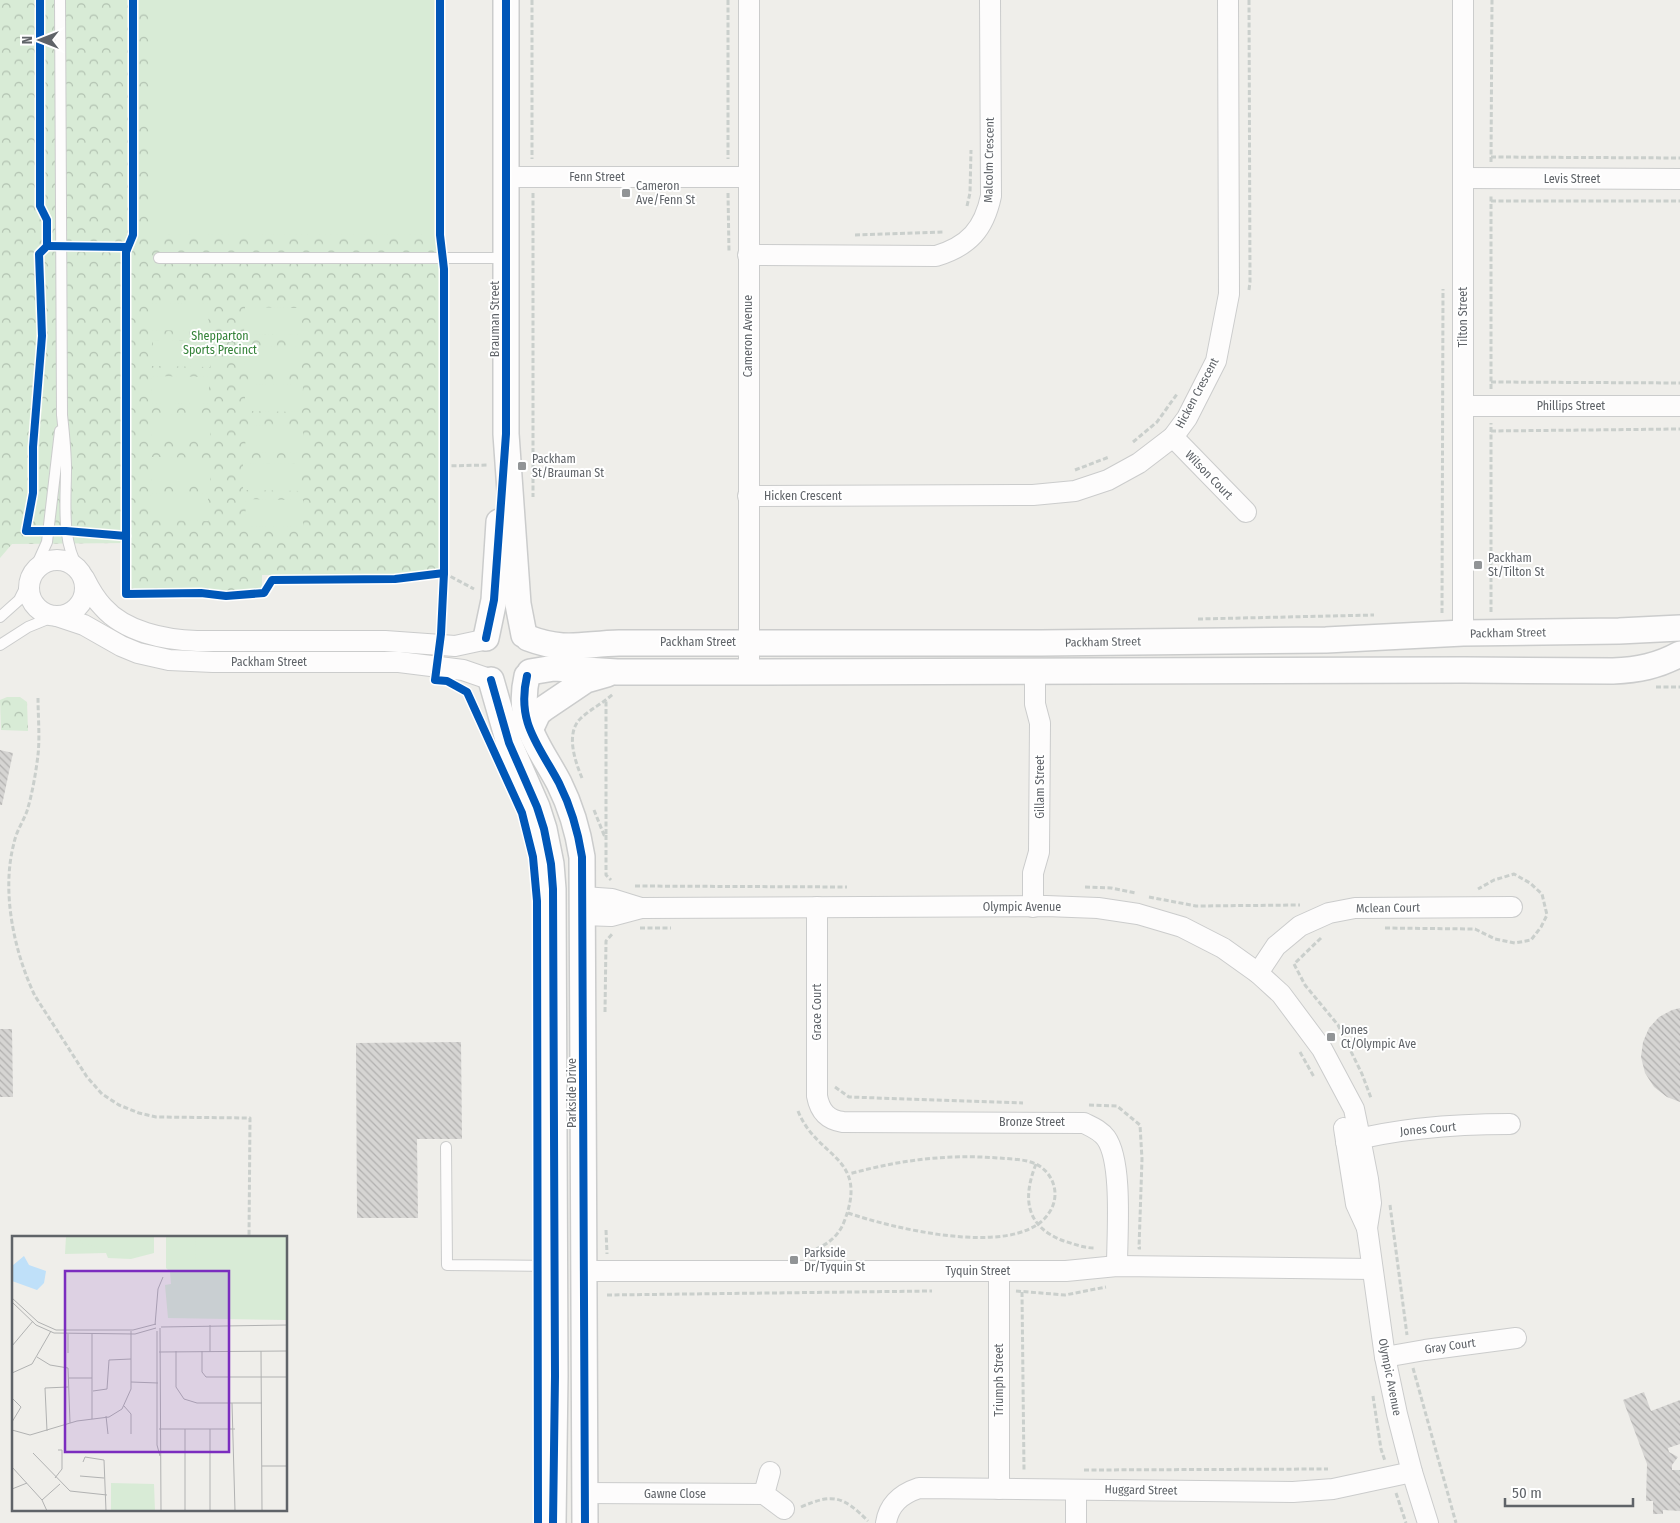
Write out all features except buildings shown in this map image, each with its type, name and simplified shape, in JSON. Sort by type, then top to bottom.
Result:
[{"type":"street","name":"Brauman Street","points":[[484,639],[494,600],[505,536],[506,0]]},
{"type":"street","name":"Cameron Avenue","points":[[749,0],[749,672]]},
{"type":"street","name":"Malcolm Crescent","points":[[748,255],[936,256],[950,252],[972,236],[980,227],[987,212],[990,196],[990,0]]},
{"type":"street","name":"Hicken Crescent","points":[[748,496],[1033,495],[1075,491],[1116,476],[1139,463],[1173,437],[1187,418],[1216,361],[1229,294],[1228,0]]},
{"type":"street","name":"Tilton Street","points":[[1463,0],[1463,633]]},
{"type":"street","name":"Fenn Street","points":[[506,177],[749,177]]},
{"type":"street","name":"Levis Street","points":[[1463,178],[1680,179]]},
{"type":"street","name":"Phillips Street","points":[[1463,406],[1680,406]]},
{"type":"street","name":"Wilson Court","points":[[1173,437],[1246,512]]},
{"type":"street","name":"Brauman Street","points":[[505,536],[519,611],[526,636]]},
{"type":"street","points":[[32,575],[44,562],[58,559],[72,564],[82,574],[85,591],[80,604],[70,613],[56,616]]},
{"type":"street","name":"Packham Street","points":[[82,574],[96,598],[108,613],[125,624],[171,639],[191,641],[395,641],[452,646],[484,639]]},
{"type":"street","name":"Packham Street","points":[[32,575],[29,593],[33,603],[45,614],[84,625],[121,646],[138,653],[169,660],[198,662],[399,662],[463,670],[490,679]]},
{"type":"street","points":[[529,674],[534,664],[534,655],[532,646],[526,636],[513,629],[504,628],[496,630],[484,639],[478,659],[482,670],[490,679],[500,684],[508,685],[517,683],[529,674],[554,668],[617,672],[1636,670],[1652,666],[1680,654]]},
{"type":"street","name":"Packham Street","points":[[526,636],[560,647],[590,646],[618,642],[1326,640],[1463,633],[1619,631],[1680,628]]},
{"type":"street","points":[[1463,633],[1464,670]]},
{"type":"street","points":[[1041,642],[1041,671]]},
{"type":"street","name":"Gillam Street","points":[[1040,906],[1046,873],[1040,852],[1040,723],[1035,704],[1041,671]]},
{"type":"street","points":[[531,728],[540,712],[577,686],[594,677],[617,672]]},
{"type":"street","name":"Parkside Drive","points":[[529,674],[524,693],[524,705],[540,749],[560,784],[576,827],[582,857],[585,1523]]},
{"type":"street","name":"Parkside Drive","points":[[490,679],[508,743],[544,828],[551,864],[554,906],[555,1376],[553,1523]]},
{"type":"street","name":"Olympic Avenue","points":[[583,906],[612,900],[641,908],[816,906],[1040,906],[1098,908],[1138,914],[1182,927],[1223,948],[1258,973],[1281,994],[1322,1049],[1326,1079],[1353,1140],[1356,1204],[1367,1228],[1385,1357],[1412,1472],[1428,1523]]},
{"type":"street","points":[[554,906],[583,906]]},
{"type":"street","name":"Grace Court","points":[[816,906],[817,1096],[820,1108],[825,1115]]},
{"type":"street","name":"Mclean Court","points":[[1258,973],[1276,946],[1300,926],[1328,913],[1355,908],[1512,907]]},
{"type":"street","name":"Bronze Street","points":[[825,1115],[830,1119],[843,1122],[1084,1122],[1098,1130],[1107,1140],[1113,1154],[1116,1175],[1117,1266]]},
{"type":"street","name":"Jones Court","points":[[1353,1140],[1383,1133],[1482,1124],[1510,1124]]},
{"type":"street","name":"Tyquin Street","points":[[583,1271],[1066,1271],[1117,1266],[1372,1269]]},
{"type":"street","points":[[554,1268],[583,1271]]},
{"type":"street","name":"Triumph Street","points":[[999,1271],[999,1489]]},
{"type":"street","name":"Gray Court","points":[[1385,1357],[1516,1338]]},
{"type":"street","points":[[555,1376],[585,1377]]},
{"type":"street","name":"Huggard Street","points":[[886,1523],[892,1505],[904,1493],[919,1488],[1293,1492],[1333,1489],[1384,1467],[1412,1472]]},
{"type":"street","points":[[770,1472],[764,1494],[791,1509]]},
{"type":"street","points":[[1076,1490],[1076,1523]]},
{"type":"street","name":"Gawne Close","points":[[585,1493],[764,1494]]},
{"type":"lane","points":[[60,0],[62,415],[66,467],[67,536],[71,554],[82,574]]},
{"type":"lane","points":[[159,258],[506,258]]},
{"type":"lane","points":[[0,617],[19,600],[45,550],[62,415]]},
{"type":"lane","points":[[0,645],[28,627],[56,616]]},
{"type":"lane","points":[[446,1146],[447,1265],[554,1268]]},
{"type":"path","points":[[1248,0],[1250,282],[1248,292]]},
{"type":"path","points":[[1491,614],[1492,0]]},
{"type":"path","points":[[966,212],[970,193],[971,145]]},
{"type":"path","points":[[1492,157],[1680,158]]},
{"type":"path","points":[[1492,201],[1680,202]]},
{"type":"path","points":[[847,236],[942,233],[950,229]]},
{"type":"path","points":[[1442,614],[1443,287]]},
{"type":"path","points":[[1491,382],[1680,383]]},
{"type":"path","points":[[1128,446],[1156,422],[1182,388]]},
{"type":"path","points":[[1491,431],[1680,429]]},
{"type":"path","points":[[444,456],[444,475]]},
{"type":"path","points":[[1067,473],[1112,456]]},
{"type":"path","points":[[444,466],[487,465]]},
{"type":"path","points":[[441,571],[443,583]]},
{"type":"path","points":[[38,698],[38,754],[27,810],[14,842],[9,894],[10,911],[16,940],[26,976],[35,996],[87,1077],[110,1100],[129,1110],[156,1117],[250,1118],[249,1236]]},
{"type":"path","points":[[582,780],[574,756],[574,730],[581,718],[606,700],[606,835],[604,835],[591,803]]},
{"type":"path","points":[[1377,928],[1475,929],[1495,939],[1515,943],[1531,940],[1547,915],[1542,894],[1530,883],[1514,874],[1494,880],[1472,892]]},
{"type":"path","points":[[627,886],[856,887]]},
{"type":"path","points":[[1084,887],[1111,888],[1137,894]]},
{"type":"path","points":[[1146,896],[1196,906],[1309,905]]},
{"type":"path","points":[[637,928],[675,928]]},
{"type":"path","points":[[613,934],[618,929]]},
{"type":"path","points":[[1325,934],[1294,964],[1305,985],[1338,1025],[1362,1074],[1371,1099]]},
{"type":"path","points":[[1298,1049],[1326,1079]]},
{"type":"path","points":[[798,1111],[809,1131],[842,1163],[849,1174],[852,1186],[848,1213],[842,1227],[832,1240],[818,1249],[804,1252]]},
{"type":"path","points":[[848,1213],[877,1223],[900,1228],[963,1237],[1016,1234],[1037,1226],[1051,1210],[1055,1200],[1053,1181],[1046,1171],[1036,1164],[1021,1160],[947,1157],[912,1160],[849,1174]]},
{"type":"path","points":[[1036,1164],[1029,1180],[1028,1194],[1037,1226],[1059,1239],[1075,1245],[1098,1248]]},
{"type":"path","points":[[1390,1204],[1414,1375],[1456,1523]]},
{"type":"path","points":[[1022,1292],[1024,1470],[1032,1470]]},
{"type":"path","points":[[1372,1391],[1384,1467],[1406,1523]]},
{"type":"path","points":[[1075,1470],[1332,1469]]},
{"type":"path","points":[[791,1509],[831,1497],[851,1505],[870,1523]]},
{"type":"green space","name":"Shepparton Sports Precinct","points":[[0,0],[438,0],[441,569],[404,575],[262,575],[262,591],[129,591],[128,543],[12,544],[0,558]]},
{"type":"green space","points":[[150,0],[437,0],[437,231],[433,235],[150,234]]},
{"type":"green space","points":[[151,303],[209,304],[208,331],[151,330]]},
{"type":"green space","points":[[245,307],[302,308],[302,335],[244,334]]},
{"type":"green space","points":[[153,340],[211,341],[210,367],[152,366]]},
{"type":"green space","points":[[245,346],[302,347],[302,373],[244,373]]},
{"type":"green space","points":[[152,376],[209,377],[209,404],[151,403]]},
{"type":"green space","points":[[245,384],[303,385],[302,412],[245,411]]},
{"type":"green space","points":[[152,414],[210,415],[210,441],[152,441]]},
{"type":"green space","points":[[246,425],[303,426],[303,453],[245,452]]},
{"type":"green space","points":[[152,457],[210,458],[210,484],[152,484]]},
{"type":"green space","points":[[243,463],[301,464],[301,491],[243,490]]},
{"type":"green space","points":[[151,493],[208,494],[208,521],[150,520]]},
{"type":"green space","points":[[246,499],[303,500],[303,527],[245,526]]},
{"type":"green space","points":[[7,697],[20,697],[27,702],[28,731],[1,730],[0,700]]},
{"type":"cycle path","points":[[40,0],[40,206],[47,220],[47,246],[39,254],[42,336],[33,447],[33,493],[26,531],[66,531],[126,536],[126,594],[201,593],[226,596],[264,593],[272,580],[395,579],[444,573],[444,269],[440,235],[440,0]]},
{"type":"cycle path","points":[[126,536],[126,252],[133,235],[133,0]]},
{"type":"cycle path","points":[[486,638],[494,600],[506,434],[506,0]]},
{"type":"cycle path","points":[[47,246],[127,247]]},
{"type":"cycle path","points":[[444,573],[441,634],[435,680],[447,681],[467,692],[522,813],[533,857],[537,901],[538,1523]]},
{"type":"cycle path","points":[[527,676],[524,693],[527,720],[531,733],[567,801],[576,828],[582,857],[585,1523]]},
{"type":"cycle path","points":[[491,680],[509,743],[537,807],[544,829],[551,864],[553,889],[555,1376],[553,1523]]},
{"type":"place","name":"Cameron Ave/Fenn St","points":[[626,193]]},
{"type":"place","name":"Packham St/Brauman St","points":[[522,466]]},
{"type":"place","name":"Packham St/Tilton St","points":[[1478,565]]},
{"type":"place","name":"Jones Ct/Olympic Ave","points":[[1331,1037]]},
{"type":"place","name":"Parkside Dr/Tyquin St","points":[[794,1260]]}]
